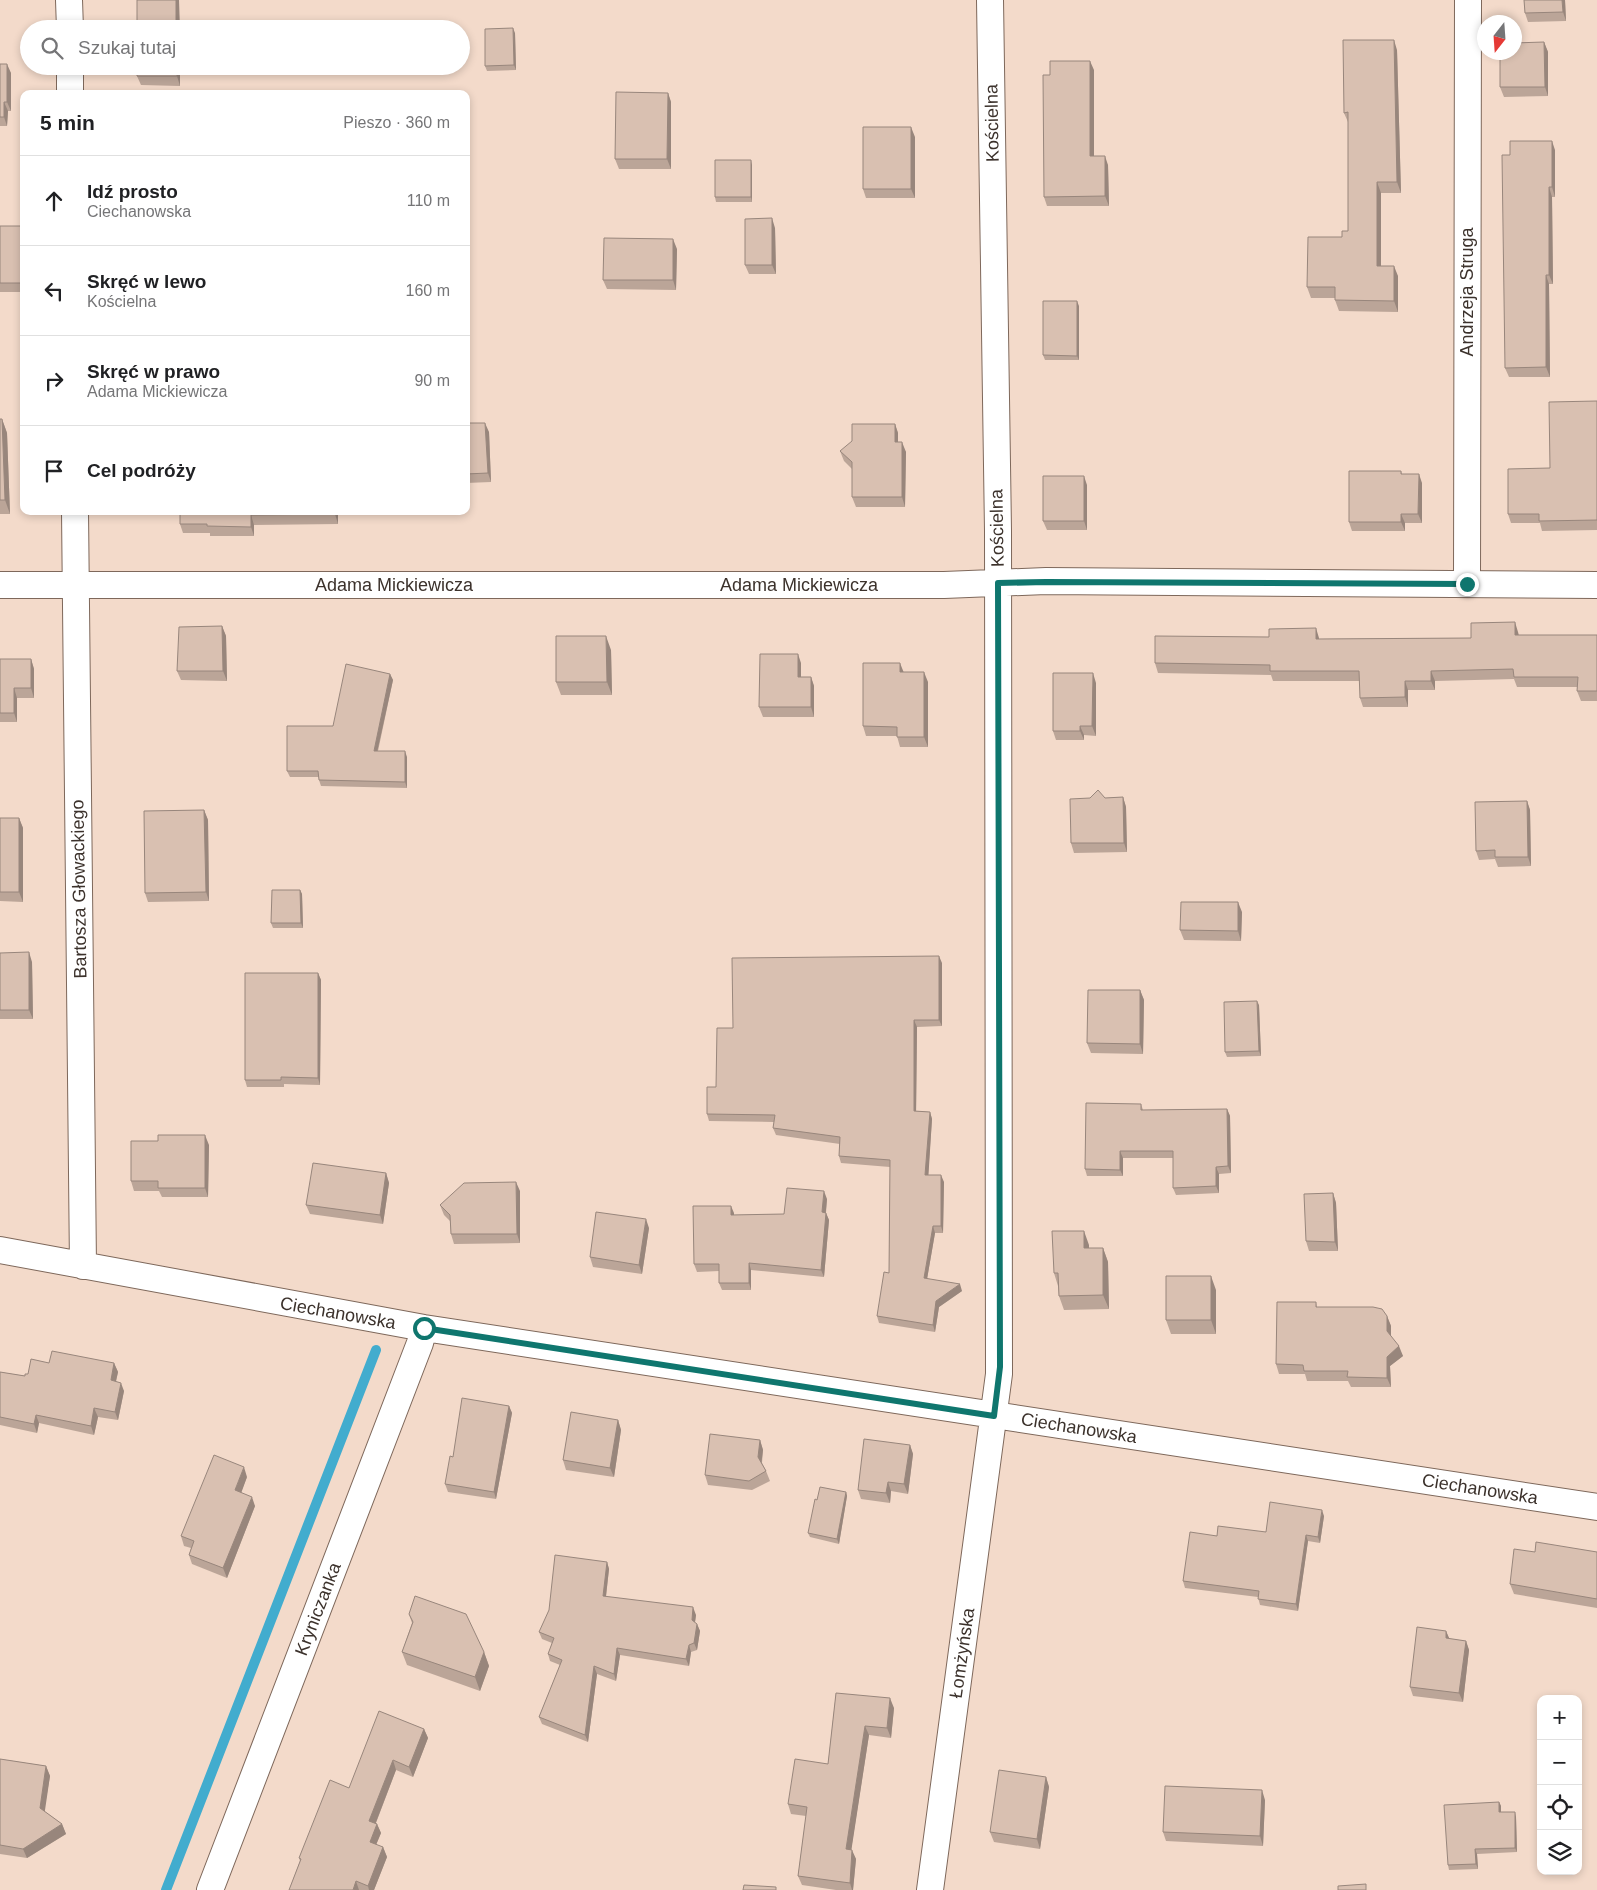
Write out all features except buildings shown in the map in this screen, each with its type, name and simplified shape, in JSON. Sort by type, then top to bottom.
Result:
[{"type":"street","points":[[69,0],[70,20]]},
{"type":"street","name":"Kościelna","points":[[990,0],[998,583],[1000,1367],[994,1416]]},
{"type":"street","name":"Andrzeja Struga","points":[[1467,584],[1468,0]]},
{"type":"street","points":[[70,75],[70,90]]},
{"type":"street","name":"Bartosza Głowackiego","points":[[75,515],[83,1266]]},
{"type":"street","name":"Adama Mickiewicza","points":[[0,585],[1053,582],[1597,584]]},
{"type":"street","name":"Ciechanowska","points":[[0,1250],[424,1328],[1597,1507]]},
{"type":"street","name":"Kryniczanka","points":[[210,1890],[420,1343],[424,1328]]},
{"type":"street","name":"Łomżyńska","points":[[930,1890],[994,1416]]},
{"type":"waterway","points":[[166,1890],[376,1350]]},
{"type":"route","points":[[424,1328],[994,1416],[1000,1367],[998,583],[1467,584]]}]
